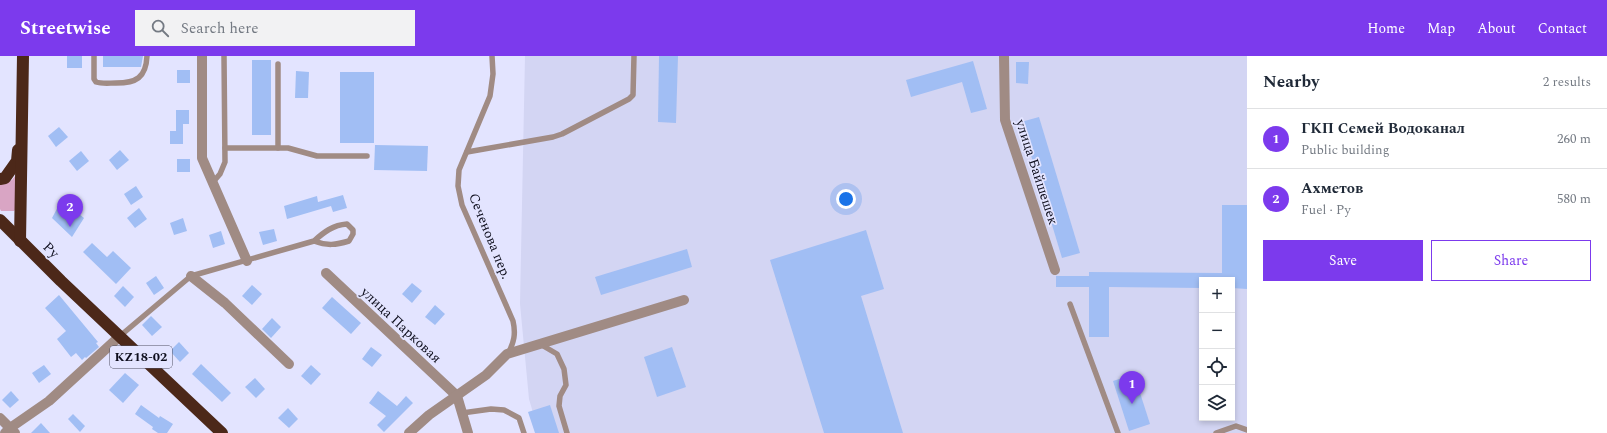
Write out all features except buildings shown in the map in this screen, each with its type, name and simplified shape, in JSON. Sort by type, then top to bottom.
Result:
[{"type":"highway","points":[[20,241],[23,56]]},
{"type":"highway","points":[[0,179],[5,178],[17,161],[22,123]]},
{"type":"highway","points":[[21,203],[27,232],[32,244],[61,281]]},
{"type":"highway","name":"KZ18-02","points":[[0,220],[20,241]]},
{"type":"highway","name":"Ру","points":[[20,241],[61,281]]},
{"type":"highway","name":"KZ18-02","points":[[61,281],[222,433]]},
{"type":"street","points":[[202,56],[202,158],[247,261]]},
{"type":"street","name":"улица Байшешек","points":[[1004,56],[1005,120],[1055,270]]},
{"type":"street","name":"улица Парковая","points":[[326,273],[457,396]]},
{"type":"street","points":[[191,276],[225,303],[289,364]]},
{"type":"street","points":[[409,433],[430,414],[486,375],[507,354],[684,300]]},
{"type":"street","points":[[0,418],[10,431],[49,401],[120,336]]},
{"type":"street","points":[[457,396],[468,433]]},
{"type":"lane","points":[[94,56],[94,79],[96,82],[126,83],[131,82],[142,75],[146,67],[147,56]]},
{"type":"lane","points":[[213,182],[224,168],[224,56]]},
{"type":"lane","name":"Сеченова пер.","points":[[492,56],[493,74],[490,96],[459,170],[458,186],[462,205],[513,321],[515,330],[514,342],[507,354]]},
{"type":"lane","points":[[467,152],[553,137],[562,134],[629,99],[633,95],[634,56]]},
{"type":"lane","points":[[278,64],[278,148]]},
{"type":"lane","points":[[225,148],[288,148],[317,156],[367,156]]},
{"type":"lane","points":[[120,336],[191,276],[314,241],[324,232],[340,225],[347,224],[353,230],[353,234],[349,241],[338,245],[324,245],[314,241]]},
{"type":"lane","points":[[1070,304],[1118,433]]},
{"type":"lane","points":[[540,343],[557,354],[564,369],[566,385],[560,396],[559,406],[567,433]]},
{"type":"lane","points":[[462,413],[491,409],[504,410],[519,418],[524,433]]},
{"type":"lane","points":[[1216,433],[1236,426],[1247,430]]},
{"type":"shaded area","points":[[525,56],[1247,56],[1247,433],[539,433],[529,399],[520,304]]},
{"type":"shaded area","points":[[22,167],[21,203],[14,211],[1,211],[0,185],[12,180]]},
{"type":"place","name":"Ахметов","points":[[70,227]]},
{"type":"place","name":"ГКП Семей Водоканал","points":[[1132,404]]}]
